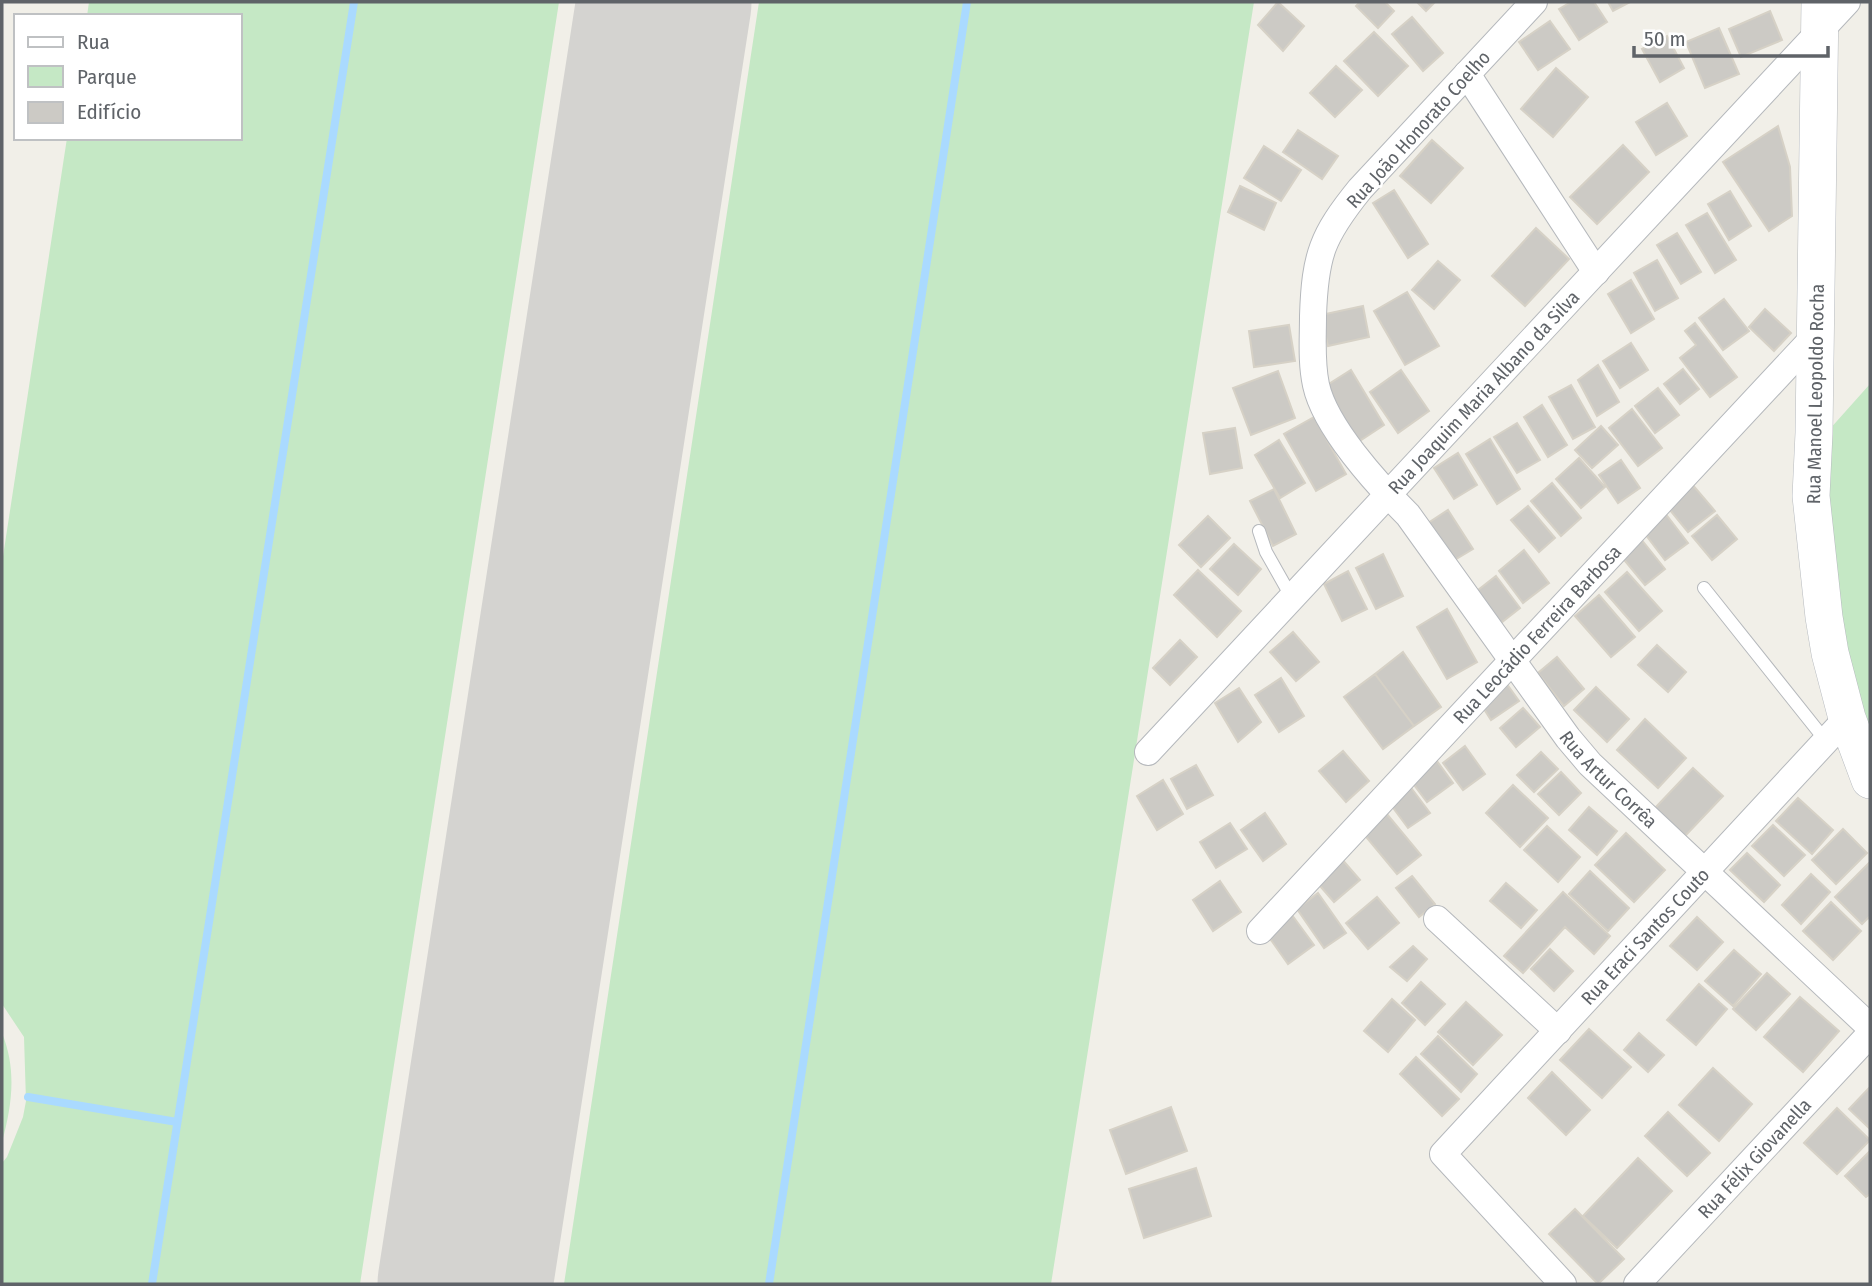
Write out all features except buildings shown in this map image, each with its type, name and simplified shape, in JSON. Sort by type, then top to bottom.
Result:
[{"type":"main road","name":"Rua Manoel Leopoldo Rocha","points":[[1819,17],[1811,496],[1837,730],[1870,780]]},
{"type":"street","name":"Rua João Honorato Coelho","points":[[1388,495],[1343,438],[1326,412],[1316,387],[1312,360],[1314,278],[1323,243],[1337,218],[1360,189],[1534,2]]},
{"type":"street","name":"Rua Joaquim Maria Albano da Silva","points":[[1148,752],[1596,272],[1819,17],[1847,2]]},
{"type":"street","points":[[1467,74],[1596,272]]},
{"type":"street","name":"Rua Leocádio Ferreira Barbosa","points":[[1260,931],[1815,336]]},
{"type":"street","name":"Rua Artur Corrêa","points":[[1388,495],[1408,515],[1568,738],[1590,764],[1870,1027]]},
{"type":"street","name":"Rua Eraci Santos Couto","points":[[1563,1284],[1443,1154],[1837,730]]},
{"type":"street","points":[[1437,919],[1558,1031]]},
{"type":"street","name":"Rua Félix Giovanella","points":[[1637,1284],[1870,1034]]},
{"type":"lane","points":[[1259,531],[1266,552],[1292,598]]},
{"type":"lane","points":[[1704,588],[1837,730]]},
{"type":"green space","points":[[89,2],[559,2],[360,1284],[2,1284],[2,1163],[23,1117],[26,1101],[24,1037],[2,1004],[2,563],[67,140],[242,140],[242,14],[87,14]]},
{"type":"green space","points":[[759,2],[1254,2],[1051,1284],[564,1284]]},
{"type":"green space","points":[[1870,384],[1870,736],[1842,639],[1820,440]]},
{"type":"green space","points":[[2,1033],[10,1060],[11,1088],[2,1142]]},
{"type":"waterway","points":[[152,1284],[354,2]]},
{"type":"waterway","points":[[769,1284],[967,2]]},
{"type":"waterway","points":[[28,1097],[177,1122]]},
{"type":"runway","points":[[465,1284],[664,2]]}]
